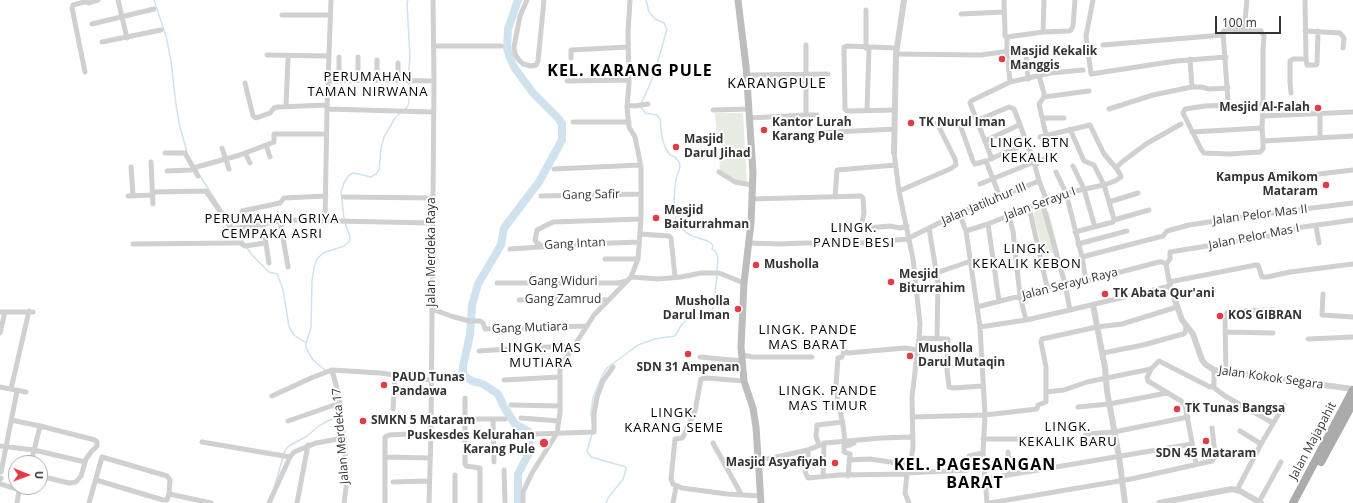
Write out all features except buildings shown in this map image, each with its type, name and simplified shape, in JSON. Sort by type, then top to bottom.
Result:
[{"type":"main road","points":[[738,0],[747,76],[752,185],[751,223],[744,283],[742,358],[744,381],[754,418],[761,499]]},
{"type":"main road","name":"Jalan Majapahit","points":[[1299,503],[1305,487],[1353,390]]},
{"type":"main road","name":"Jalan Majapahit","points":[[1293,503],[1305,487],[1353,403]]},
{"type":"street","points":[[85,72],[72,8],[73,5],[84,1],[88,3],[98,0]]},
{"type":"street","points":[[118,0],[127,38]]},
{"type":"street","points":[[325,220],[328,56],[331,0]]},
{"type":"street","name":"Jalan Merdeka Raya","points":[[429,503],[434,81],[433,0]]},
{"type":"street","points":[[526,0],[520,16],[514,47],[519,60],[523,64],[536,66],[538,61],[544,0]]},
{"type":"street","points":[[523,503],[524,492],[532,473],[557,433],[560,406],[560,370],[563,363],[594,315],[630,279],[638,259],[641,220],[640,165],[635,137],[629,127],[627,106],[629,80],[628,47],[630,0]]},
{"type":"street","points":[[904,0],[896,51],[894,152],[899,191],[907,226],[915,278],[920,324],[912,388],[913,437],[905,492],[909,503]]},
{"type":"street","points":[[1004,0],[1005,36],[1007,37],[1010,82]]},
{"type":"street","points":[[1043,32],[1044,0]]},
{"type":"street","points":[[1007,37],[1071,30],[1073,26],[1075,0]]},
{"type":"street","points":[[1093,0],[1086,36],[1091,74],[1109,70],[1190,59],[1226,57]]},
{"type":"street","points":[[1244,30],[1247,0]]},
{"type":"street","points":[[1305,0],[1307,65],[1317,64],[1318,31]]},
{"type":"street","points":[[92,24],[154,10]]},
{"type":"street","points":[[866,10],[868,48],[867,110]]},
{"type":"street","points":[[961,14],[1004,12]]},
{"type":"street","points":[[282,15],[330,15]]},
{"type":"street","points":[[102,42],[161,30]]},
{"type":"street","points":[[1228,101],[1223,30],[1244,30],[1261,32],[1264,36],[1263,116],[1262,128],[1264,140],[1261,151],[1230,154],[1206,153],[1200,149],[1183,112],[1185,109],[1194,108],[1263,104]]},
{"type":"street","points":[[1305,31],[1340,33],[1344,38],[1343,48]]},
{"type":"street","points":[[1103,45],[1223,36]]},
{"type":"street","points":[[806,44],[806,115]]},
{"type":"street","points":[[434,46],[501,46]]},
{"type":"street","points":[[894,110],[848,111],[844,108],[845,46],[896,51],[974,55],[1025,50],[1028,79]]},
{"type":"street","points":[[571,58],[571,50],[628,47]]},
{"type":"street","points":[[267,55],[328,56]]},
{"type":"street","points":[[339,57],[339,81]]},
{"type":"street","points":[[358,57],[358,80]]},
{"type":"street","points":[[286,106],[288,59]]},
{"type":"street","points":[[1190,59],[1192,87]]},
{"type":"street","points":[[1292,93],[1290,82],[1290,61],[1293,59],[1306,59]]},
{"type":"street","points":[[377,60],[377,80]]},
{"type":"street","points":[[398,63],[398,80]]},
{"type":"street","points":[[992,159],[978,120],[970,103],[971,101],[1010,82],[1050,73],[1083,70]]},
{"type":"street","points":[[747,76],[828,74]]},
{"type":"street","points":[[1039,76],[1044,97]]},
{"type":"street","points":[[567,81],[629,80]]},
{"type":"street","points":[[328,81],[434,81]]},
{"type":"street","points":[[245,83],[254,117],[265,115],[270,113],[275,108],[286,106],[327,107],[397,112],[433,112]]},
{"type":"street","points":[[1109,109],[1153,96],[1192,87],[1208,89],[1228,88]]},
{"type":"street","points":[[1046,135],[1039,104],[1044,97],[1089,91]]},
{"type":"street","points":[[627,106],[643,105]]},
{"type":"street","points":[[978,120],[1009,107],[1014,109],[1034,163],[1045,201],[1070,310]]},
{"type":"street","points":[[713,110],[749,109]]},
{"type":"street","points":[[1263,116],[1353,112]]},
{"type":"street","points":[[1320,113],[1320,137]]},
{"type":"street","points":[[750,118],[806,115],[818,116]]},
{"type":"street","points":[[1042,118],[1064,118]]},
{"type":"street","points":[[573,122],[629,122]]},
{"type":"street","points":[[959,122],[973,161],[976,164],[992,159],[1026,144]]},
{"type":"street","points":[[899,191],[956,165],[955,159],[937,124]]},
{"type":"street","points":[[1040,137],[1070,129],[1091,126],[1104,154],[1116,168],[1146,144],[1181,124]]},
{"type":"street","points":[[985,141],[1019,125]]},
{"type":"street","points":[[1192,132],[1262,128]]},
{"type":"street","points":[[815,133],[895,129]]},
{"type":"street","points":[[1070,129],[1084,161],[1094,165],[1104,185],[1114,220]]},
{"type":"street","points":[[167,171],[191,170],[193,168],[245,153],[274,142],[274,134],[326,134]]},
{"type":"street","points":[[1264,140],[1353,136]]},
{"type":"street","points":[[266,145],[270,157]]},
{"type":"street","points":[[222,148],[229,169]]},
{"type":"street","points":[[165,153],[185,153],[198,176]]},
{"type":"street","points":[[245,153],[250,163]]},
{"type":"street","points":[[980,184],[1034,163],[1050,155]]},
{"type":"street","points":[[986,161],[1000,197]]},
{"type":"street","points":[[151,162],[153,204]]},
{"type":"street","points":[[554,170],[640,165]]},
{"type":"street","points":[[835,197],[836,170],[896,165]]},
{"type":"street","points":[[1073,166],[1084,189],[1095,227]]},
{"type":"street","points":[[131,167],[131,196],[206,191],[232,229],[280,220],[432,223]]},
{"type":"street","name":"Jalan Serayu I","points":[[966,231],[988,224],[1066,193],[1104,185],[1115,181],[1121,176],[1116,168]]},
{"type":"street","points":[[1285,178],[1353,170]]},
{"type":"street","points":[[719,172],[735,182],[752,185]]},
{"type":"street","points":[[1056,172],[1066,193],[1082,257],[1086,281]]},
{"type":"street","name":"Jalan Jatiluhur III","points":[[909,239],[959,213],[1039,181]]},
{"type":"street","points":[[1109,202],[1138,193]]},
{"type":"street","name":"Gang Safir","points":[[541,196],[641,194]]},
{"type":"street","points":[[752,199],[859,195],[862,197],[864,213],[861,228],[863,232],[868,231],[869,228],[890,226],[900,228],[907,226]]},
{"type":"street","points":[[242,211],[280,203],[284,198],[326,196]]},
{"type":"street","points":[[344,197],[433,198]]},
{"type":"street","name":"Jalan Pelor Mas II","points":[[1082,257],[1163,236],[1167,231],[1189,225],[1353,203]]},
{"type":"street","points":[[1028,207],[1047,287]]},
{"type":"street","points":[[1075,232],[1149,210]]},
{"type":"street","points":[[959,213],[966,231],[980,327],[985,415],[983,439],[984,479],[989,503],[1131,479],[1212,461],[1215,453],[1212,428]]},
{"type":"street","points":[[1009,216],[1013,231],[1020,296],[1026,320]]},
{"type":"street","points":[[280,220],[288,267]]},
{"type":"street","points":[[542,246],[536,243],[536,232],[540,228],[554,222],[641,220]]},
{"type":"street","name":"Jalan Pelor Mas I","points":[[1166,264],[1170,258],[1170,252],[1250,240],[1275,235],[1282,230],[1353,220]]},
{"type":"street","points":[[263,224],[269,263]]},
{"type":"street","points":[[988,224],[1000,301]]},
{"type":"street","points":[[1316,226],[1319,243]]},
{"type":"street","points":[[929,228],[939,294],[937,338]]},
{"type":"street","points":[[1078,244],[1127,231]]},
{"type":"street","points":[[640,234],[669,236],[671,238],[675,277]]},
{"type":"street","points":[[748,243],[883,243],[886,241],[909,239]]},
{"type":"street","name":"Gang Intan","points":[[510,249],[542,246],[639,242]]},
{"type":"street","points":[[133,244],[240,243],[247,246],[265,243]]},
{"type":"street","points":[[605,259],[638,259]]},
{"type":"street","points":[[915,278],[936,273],[971,261]]},
{"type":"street","name":"Jalan Serayu Raya","points":[[977,307],[1020,296],[1047,287],[1086,281],[1154,263],[1162,262],[1166,264]]},
{"type":"street","points":[[1166,264],[1170,284]]},
{"type":"street","points":[[980,327],[1026,320],[1093,305],[1170,284],[1256,265],[1258,265],[1262,277],[1267,277],[1290,272],[1353,264]]},
{"type":"street","name":"Gang Widuri","points":[[497,282],[617,283],[630,279],[658,279],[717,273],[744,283]]},
{"type":"street","name":"Jalan Kokok Segara","points":[[1170,284],[1177,307],[1186,326],[1191,329],[1202,360],[1214,370],[1353,390]]},
{"type":"street","points":[[1323,294],[1321,314],[1353,317]]},
{"type":"street","name":"Gang Zamrud","points":[[519,300],[608,300]]},
{"type":"street","points":[[1093,305],[1103,353],[1109,404],[1119,457],[1125,503]]},
{"type":"street","points":[[912,417],[985,415],[1036,409],[1038,404],[1046,402],[1046,367],[1041,341],[1043,338],[1097,327],[1122,324],[1177,307]]},
{"type":"street","name":"Gang Mutiara","points":[[432,309],[451,316],[482,322],[484,328],[487,329],[587,326]]},
{"type":"street","points":[[1226,372],[1226,314],[1230,311],[1273,310]]},
{"type":"street","points":[[0,333],[2,312],[31,312],[11,389]]},
{"type":"street","points":[[1103,353],[1143,345],[1183,334],[1185,333],[1186,326]]},
{"type":"street","points":[[1225,332],[1273,333]]},
{"type":"street","points":[[1308,339],[1353,337]]},
{"type":"street","points":[[919,338],[937,338],[947,339],[949,341],[947,370],[949,387],[983,386]]},
{"type":"street","points":[[479,351],[573,346]]},
{"type":"street","points":[[845,441],[836,385],[838,358],[842,357],[844,351],[848,353],[905,348],[917,350]]},
{"type":"street","points":[[700,358],[812,357]]},
{"type":"street","points":[[1196,464],[1186,408],[1183,403],[1148,381],[1151,369],[1158,362],[1163,363],[1211,387],[1273,423]]},
{"type":"street","points":[[536,434],[594,432],[594,414],[597,397],[603,381],[613,367]]},
{"type":"street","points":[[1046,392],[1064,390],[1087,382],[1151,369]]},
{"type":"street","points":[[1211,387],[1215,382],[1214,370]]},
{"type":"street","points":[[272,396],[329,371],[356,371],[431,380]]},
{"type":"street","name":"Jalan Merdeka 17","points":[[329,371],[337,385],[337,404],[347,480],[344,503]]},
{"type":"street","points":[[393,409],[395,375]]},
{"type":"street","points":[[504,380],[560,377]]},
{"type":"street","points":[[744,381],[706,378],[701,379],[695,411],[682,438],[675,440],[671,479],[673,484],[676,486],[741,494],[761,499]]},
{"type":"street","points":[[0,387],[26,392]]},
{"type":"street","points":[[1,477],[3,446],[11,420],[17,391]]},
{"type":"street","points":[[1078,407],[1109,404],[1167,393]]},
{"type":"street","points":[[465,398],[465,464],[468,467],[478,467],[480,470],[480,503]]},
{"type":"street","points":[[288,421],[337,404]]},
{"type":"street","points":[[511,405],[560,406]]},
{"type":"street","points":[[1237,490],[1261,444],[1284,405]]},
{"type":"street","points":[[1086,434],[1114,432],[1188,417]]},
{"type":"street","points":[[521,418],[559,421]]},
{"type":"street","points":[[431,419],[505,419]]},
{"type":"street","points":[[493,419],[494,462]]},
{"type":"street","points":[[11,420],[95,440],[97,443],[97,446],[90,452],[84,462],[81,476],[76,482],[69,483],[48,478]]},
{"type":"street","points":[[824,476],[822,444],[816,436],[818,425],[843,422]]},
{"type":"street","points":[[33,455],[40,426]]},
{"type":"street","points":[[1240,431],[1261,444]]},
{"type":"street","points":[[385,503],[385,438],[388,435],[431,433]]},
{"type":"street","points":[[758,461],[808,450],[822,444],[853,440],[913,437]]},
{"type":"street","points":[[271,501],[286,457],[308,445],[341,438]]},
{"type":"street","points":[[983,439],[1020,439]]},
{"type":"street","points":[[848,476],[850,454],[844,452],[844,446],[854,443],[853,440]]},
{"type":"street","points":[[202,442],[286,457]]},
{"type":"street","points":[[714,443],[727,471],[741,494]]},
{"type":"street","points":[[984,479],[1192,444]]},
{"type":"street","points":[[297,503],[308,445]]},
{"type":"street","points":[[3,446],[34,450],[84,462]]},
{"type":"street","points":[[808,450],[808,461],[806,462],[806,476],[808,478],[968,470],[969,456],[983,453]]},
{"type":"street","points":[[1008,452],[1010,474]]},
{"type":"street","points":[[88,503],[102,457],[166,476],[170,480],[169,494],[165,501],[96,480]]},
{"type":"street","points":[[385,457],[430,458]]},
{"type":"street","points":[[849,460],[870,459],[910,465]]},
{"type":"street","points":[[1159,503],[1190,500],[1227,490],[1237,490],[1260,503],[1281,462]]},
{"type":"street","points":[[504,470],[505,503]]},
{"type":"street","points":[[455,475],[455,503]]},
{"type":"street","points":[[393,482],[429,482]]},
{"type":"street","points":[[0,484],[19,491],[16,503]]},
{"type":"street","points":[[673,503],[676,486]]},
{"type":"street","points":[[169,494],[211,503]]},
{"type":"shaded area","points":[[715,113],[743,113],[747,184],[736,182],[720,171],[719,149],[721,148],[721,141],[717,140]]},
{"type":"shaded area","points":[[1044,209],[1049,212],[1058,249],[1056,252],[1047,254],[1043,252],[1034,216],[1034,213],[1037,210]]},
{"type":"waterway","points":[[154,0],[166,36],[171,61],[176,105],[187,152]]},
{"type":"waterway","points":[[408,0],[410,57],[408,79]]},
{"type":"waterway","points":[[518,0],[508,29],[507,48],[510,58],[514,67],[533,93],[562,124],[562,140],[539,182],[504,228],[501,245],[478,284],[472,305],[470,335],[463,366],[463,375],[472,381],[483,384],[498,394],[515,424],[528,431],[530,439],[528,455],[518,474],[518,503]]},
{"type":"waterway","points":[[641,104],[654,75],[667,29],[664,23],[655,19],[649,12],[646,0]]},
{"type":"waterway","points":[[404,110],[408,106],[409,83]]},
{"type":"waterway","points":[[641,107],[645,113],[657,115],[660,119],[662,138],[665,147],[670,155],[675,157],[679,162],[680,167],[676,179],[674,199],[676,221],[687,233],[708,241],[713,245],[712,249],[718,257],[717,271]]},
{"type":"waterway","points":[[344,219],[341,192],[344,183],[349,175],[354,173],[371,177],[376,174],[379,170],[381,148],[384,137],[395,118],[400,113]]},
{"type":"waterway","points":[[200,176],[227,218]]},
{"type":"waterway","points":[[326,371],[313,360],[306,348],[306,343],[311,328],[312,281],[317,259],[323,253],[344,246],[349,242],[350,237],[345,223]]},
{"type":"waterway","points":[[235,230],[244,243]]},
{"type":"waterway","points":[[247,248],[269,272],[277,274],[283,289],[289,327],[294,335],[306,343]]},
{"type":"waterway","points":[[592,422],[591,414],[593,398],[607,368],[638,345],[654,339],[675,336],[682,324],[687,320],[706,316],[712,311],[717,275]]},
{"type":"waterway","points":[[336,392],[336,402]]},
{"type":"waterway","points":[[336,406],[336,417],[342,447]]},
{"type":"waterway","points":[[274,488],[285,450],[289,446],[307,436],[320,425],[336,417]]},
{"type":"waterway","points":[[592,434],[587,451],[591,457],[626,467],[623,479],[608,498],[606,503]]},
{"type":"place","name":"Masjid Kekalik Manggis","points":[[1002,59]]},
{"type":"place","name":"Mesjid Al-Falah","points":[[1318,108]]},
{"type":"place","name":"TK Nurul Iman","points":[[911,123]]},
{"type":"place","name":"Kantor Lurah Karang Pule","points":[[764,130]]},
{"type":"place","name":"Masjid Darul Jihad","points":[[676,147]]},
{"type":"place","name":"Kampus Amikom Mataram","points":[[1326,185]]},
{"type":"place","name":"Mesjid Baiturrahman","points":[[656,218]]},
{"type":"place","name":"Musholla","points":[[756,265]]},
{"type":"place","name":"Mesjid Biturrahim","points":[[891,282]]},
{"type":"place","name":"TK Abata Qur'ani","points":[[1105,294]]},
{"type":"place","name":"Musholla Darul Iman","points":[[738,309]]},
{"type":"place","name":"KOS GIBRAN","points":[[1220,316]]},
{"type":"place","name":"SDN 31 Ampenan","points":[[688,354]]},
{"type":"place","name":"Musholla Darul Mutaqin","points":[[910,356]]},
{"type":"place","name":"PAUD Tunas Pandawa","points":[[384,385]]},
{"type":"place","name":"TK Tunas Bangsa","points":[[1177,409]]},
{"type":"place","name":"SMKN 5 Mataram","points":[[363,421]]},
{"type":"place","name":"SDN 45 Mataram","points":[[1206,441]]},
{"type":"place","name":"Puskesdes Kelurahan Karang Pule","points":[[544,443]]},
{"type":"place","name":"Masjid Asyafiyah","points":[[835,463]]},
{"type":"district","name":"KEL. KARANG PULE","points":[[630,71]]},
{"type":"district","name":"PERUMAHAN TAMAN NIRWANA","points":[[368,84]]},
{"type":"district","name":"KARANGPULE","points":[[777,84]]},
{"type":"district","name":"LINGK. BTN KEKALIK","points":[[1030,150]]},
{"type":"district","name":"PERUMAHAN GRIYA CEMPAKA ASRI","points":[[272,226]]},
{"type":"district","name":"LINGK. PANDE BESI","points":[[854,236]]},
{"type":"district","name":"LINGK. KEKALIK KEBON","points":[[1027,256]]},
{"type":"district","name":"LINGK. PANDE MAS BARAT","points":[[808,338]]},
{"type":"district","name":"LINGK. MAS MUTIARA","points":[[541,356]]},
{"type":"district","name":"LINGK. PANDE MAS TIMUR","points":[[828,398]]},
{"type":"district","name":"LINGK. KARANG SEME","points":[[674,420]]},
{"type":"district","name":"LINGK. KEKALIK BARU","points":[[1068,434]]},
{"type":"district","name":"KEL. PAGESANGAN BARAT","points":[[975,474]]}]
